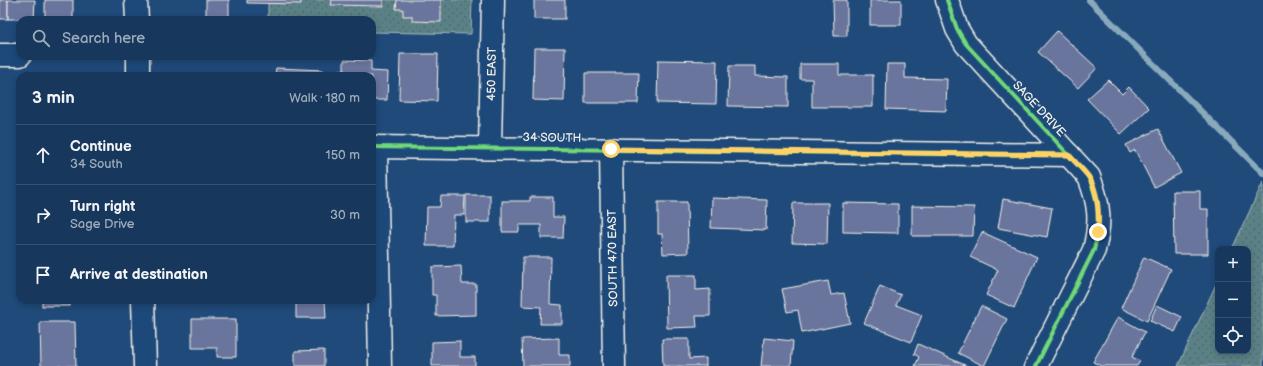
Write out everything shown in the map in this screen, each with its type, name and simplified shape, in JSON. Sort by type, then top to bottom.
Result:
[{"type":"street","points":[[136,0],[137,16]]},
{"type":"street","name":"450 EAST","points":[[490,148],[493,0]]},
{"type":"street","name":"SAGE DRIVE","points":[[947,0],[958,29],[966,44],[1089,177],[1096,195],[1099,214],[1098,232],[1094,250],[1036,366]]},
{"type":"street","points":[[0,55],[16,55]]},
{"type":"street","points":[[138,60],[138,72]]},
{"type":"street","name":"34 SOUTH","points":[[376,147],[1069,155]]},
{"type":"street","name":"SOUTH 470 EAST","points":[[611,149],[614,366]]},
{"type":"street","points":[[376,220],[380,366]]},
{"type":"street","points":[[144,304],[145,366]]},
{"type":"green space","points":[[268,0],[472,0],[471,34],[376,32],[376,16],[268,16]]},
{"type":"green space","points":[[1263,182],[1263,366],[1178,366],[1215,286],[1215,354],[1251,354],[1251,246],[1233,246]]},
{"type":"building","points":[[0,0],[8,0],[8,19],[0,19]]},
{"type":"building","points":[[8,0],[35,0],[34,16],[16,16],[16,19],[8,19]]},
{"type":"building","points":[[45,0],[73,0],[73,16],[45,16]]},
{"type":"building","points":[[206,0],[229,0],[229,16],[206,16]]},
{"type":"building","points":[[247,0],[301,0],[301,4],[247,3]]},
{"type":"building","points":[[332,0],[383,0],[383,6],[331,5]]},
{"type":"building","points":[[397,0],[441,0],[441,22],[412,21],[412,16],[403,16],[403,9],[396,9]]},
{"type":"building","points":[[534,0],[565,0],[565,19],[534,19]]},
{"type":"building","points":[[833,0],[847,0],[847,36],[834,36]]},
{"type":"building","points":[[870,0],[901,0],[901,25],[870,25]]},
{"type":"building","points":[[1057,31],[1097,68],[1078,88],[1038,52]]},
{"type":"building","points":[[534,48],[565,48],[564,101],[533,100]]},
{"type":"building","points":[[400,54],[438,54],[437,101],[399,100]]},
{"type":"building","points":[[344,60],[371,61],[371,71],[388,72],[387,100],[376,100],[376,72],[338,72],[338,70],[344,70]]},
{"type":"building","points":[[658,60],[717,61],[716,104],[657,103]]},
{"type":"building","points":[[800,64],[839,64],[839,75],[873,75],[873,107],[812,107],[812,79],[800,79]]},
{"type":"building","points":[[887,64],[905,64],[905,78],[947,79],[946,111],[886,109]]},
{"type":"building","points":[[729,66],[755,66],[755,76],[788,77],[788,107],[728,106]]},
{"type":"building","points":[[276,68],[323,70],[323,72],[276,72]]},
{"type":"building","points":[[585,73],[639,73],[638,103],[585,103]]},
{"type":"building","points":[[1108,80],[1122,94],[1129,87],[1149,108],[1121,134],[1087,99]]},
{"type":"building","points":[[1158,129],[1181,173],[1154,187],[1135,150],[1130,153],[1126,145]]},
{"type":"building","points":[[1173,191],[1200,191],[1200,209],[1208,209],[1208,254],[1174,254]]},
{"type":"building","points":[[466,195],[490,195],[490,222],[466,222]]},
{"type":"building","points":[[441,196],[465,196],[464,215],[454,215],[453,246],[426,246],[427,207],[440,207]]},
{"type":"building","points":[[530,197],[553,197],[553,217],[564,217],[563,238],[541,238],[541,225],[519,225],[519,232],[502,232],[502,201],[530,201]]},
{"type":"building","points":[[712,198],[767,200],[766,230],[711,228]]},
{"type":"building","points":[[1003,199],[1052,208],[1047,237],[998,228]]},
{"type":"building","points":[[658,202],[687,202],[688,253],[663,254],[662,234],[658,234]]},
{"type":"building","points":[[793,203],[828,203],[827,244],[792,243]]},
{"type":"building","points":[[843,203],[898,204],[898,233],[843,232]]},
{"type":"building","points":[[912,206],[974,207],[973,236],[912,236]]},
{"type":"building","points":[[982,232],[1037,257],[1014,308],[986,295],[998,270],[970,257]]},
{"type":"building","points":[[523,257],[551,257],[550,304],[562,305],[562,324],[540,324],[541,307],[522,306]]},
{"type":"building","points":[[1144,257],[1171,269],[1147,321],[1121,308]]},
{"type":"building","points":[[461,266],[462,284],[476,284],[476,315],[436,316],[436,295],[432,295],[432,267]]},
{"type":"building","points":[[666,275],[696,275],[696,290],[710,289],[710,316],[696,316],[697,327],[667,328]]},
{"type":"building","points":[[828,281],[831,295],[844,293],[850,323],[802,333],[798,310],[787,312],[782,289]]},
{"type":"building","points":[[880,286],[901,295],[896,305],[922,315],[911,342],[864,323]]},
{"type":"building","points":[[42,304],[70,304],[70,306],[42,306]]},
{"type":"building","points":[[296,304],[325,304],[326,318],[296,318]]},
{"type":"building","points":[[1157,305],[1182,317],[1175,332],[1150,321]]},
{"type":"building","points":[[981,306],[1007,319],[984,366],[958,353]]},
{"type":"building","points":[[1118,317],[1145,332],[1132,357],[1140,361],[1137,366],[1101,366],[1093,362]]},
{"type":"building","points":[[192,319],[236,319],[236,357],[217,357],[217,348],[192,348]]},
{"type":"building","points":[[40,322],[75,322],[76,366],[41,366]]},
{"type":"building","points":[[559,338],[559,355],[570,355],[570,366],[523,366],[522,339]]},
{"type":"building","points":[[764,338],[793,341],[791,366],[761,366]]},
{"type":"building","points":[[662,339],[689,339],[689,359],[706,358],[706,366],[663,366]]},
{"type":"building","points":[[460,341],[460,357],[475,357],[475,366],[432,366],[432,342]]},
{"type":"building","points":[[918,344],[967,366],[915,366],[919,357],[914,354]]},
{"type":"building","points":[[324,350],[324,366],[295,366],[295,351]]},
{"type":"waterway","points":[[1089,0],[1263,173]]},
{"type":"cycle path","points":[[947,0],[957,29],[966,44],[1089,177],[1093,187],[1098,214],[1098,231],[1094,250],[1036,366]]},
{"type":"cycle path","points":[[376,147],[1069,155]]},
{"type":"route","points":[[611,149],[1069,155],[1089,177],[1096,195],[1099,214],[1098,232]]}]
